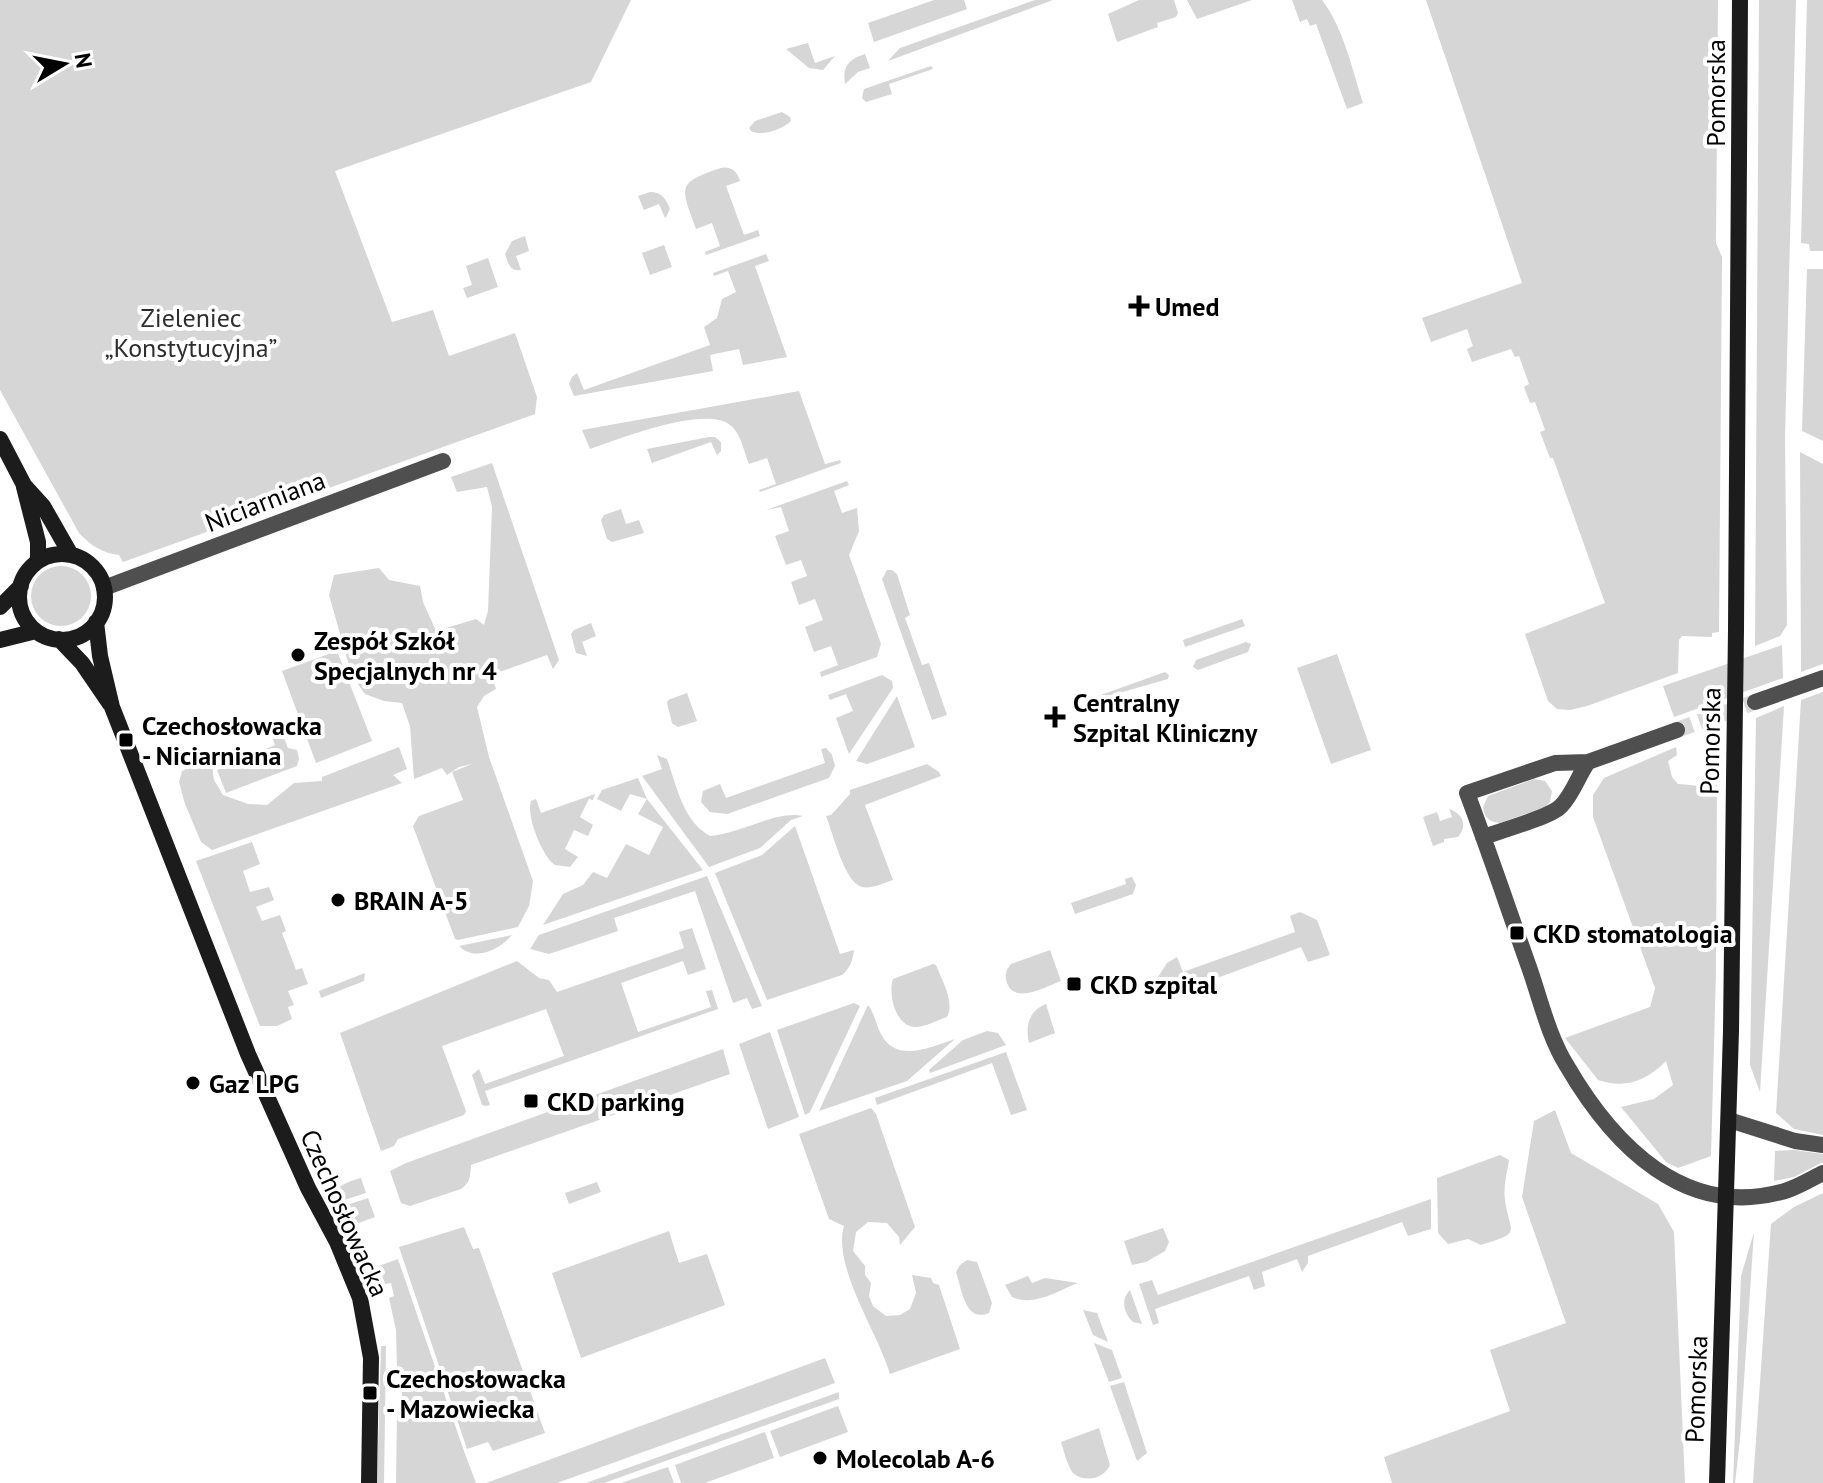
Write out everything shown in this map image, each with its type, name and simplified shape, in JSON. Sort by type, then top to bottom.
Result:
[{"type":"street","name":"Pomorska","points":[[1717,1483],[1729,1120],[1740,0]]},
{"type":"street","points":[[0,439],[24,485],[38,542],[38,561]]},
{"type":"street","name":"Niciarniana","points":[[104,588],[443,461]]},
{"type":"street","points":[[24,485],[43,506],[71,555]]},
{"type":"street","points":[[0,607],[21,586],[38,561],[58,554],[71,555],[91,566],[104,588],[104,606],[96,622],[80,636],[59,639],[36,631],[24,617],[21,586]]},
{"type":"street","name":"Czechosłowacka","points":[[96,622],[112,707],[258,1080],[337,1242],[360,1298],[371,1358],[369,1483]]},
{"type":"street","points":[[0,640],[36,631]]},
{"type":"street","name":"Czechosłowacka","points":[[59,639],[82,663],[112,707]]},
{"type":"street","points":[[1755,702],[1823,678]]},
{"type":"street","points":[[1677,730],[1588,762],[1555,763],[1467,793],[1556,1044],[1566,1066],[1608,1123],[1654,1170],[1685,1186],[1726,1197],[1763,1196],[1788,1190],[1823,1173]]},
{"type":"street","points":[[1483,837],[1556,811],[1570,795],[1588,762]]},
{"type":"street","points":[[1729,1120],[1795,1141],[1823,1145]]},
{"type":"green space","name":"Zieleniec „Konstytucyjna”","points":[[0,0],[631,0],[591,82],[335,171],[392,322],[433,310],[449,356],[515,333],[537,397],[535,414],[123,562],[119,555],[102,550],[88,541],[79,533],[0,390]]},
{"type":"green space","points":[[934,0],[964,0],[967,9],[874,42],[868,23]]},
{"type":"green space","points":[[1035,0],[1053,0],[888,61],[900,48]]},
{"type":"green space","points":[[1139,0],[1174,0],[1178,13],[1176,17],[1157,23],[1158,27],[1117,42],[1108,14]]},
{"type":"green space","points":[[1187,0],[1252,0],[1197,19]]},
{"type":"green space","points":[[1292,0],[1322,0],[1330,11],[1342,36],[1363,103],[1347,109],[1316,24],[1310,26],[1307,19],[1300,22]]},
{"type":"green space","points":[[1426,0],[1718,0],[1716,243],[1722,257],[1719,632],[1712,633],[1712,637],[1682,636],[1679,640],[1678,673],[1570,710],[1557,709],[1548,701],[1525,634],[1605,603],[1553,458],[1550,458],[1540,432],[1545,430],[1535,402],[1530,403],[1524,387],[1529,384],[1519,356],[1515,357],[1511,349],[1472,362],[1467,349],[1473,346],[1467,329],[1431,342],[1422,318],[1522,283]]},
{"type":"green space","points":[[1759,0],[1796,0],[1785,438],[1787,625],[1780,636],[1755,646]]},
{"type":"green space","points":[[1807,0],[1823,0],[1823,251],[1810,251],[1809,244],[1801,243]]},
{"type":"green space","points":[[808,43],[815,63],[835,56],[823,70],[809,68],[786,49]]},
{"type":"green space","points":[[865,54],[870,68],[858,72],[845,84],[848,64]]},
{"type":"green space","points":[[931,66],[933,69],[889,84],[892,94],[866,102],[862,98],[864,89]]},
{"type":"green space","points":[[782,112],[791,121],[783,127],[760,133],[749,128],[755,121]]},
{"type":"green space","points":[[721,168],[733,170],[740,181],[726,186],[744,235],[758,230],[760,236],[706,255],[705,252],[720,246],[712,223],[696,229],[687,204],[686,188],[696,178]]},
{"type":"green space","points":[[650,192],[661,195],[667,202],[670,209],[665,218],[659,204],[644,210],[638,196]]},
{"type":"green space","points":[[525,236],[529,251],[516,256],[521,270],[514,270],[505,254],[512,241]]},
{"type":"green space","points":[[664,245],[672,267],[650,275],[642,253]]},
{"type":"green space","points":[[766,254],[769,261],[755,266],[787,357],[743,365],[739,349],[710,355],[713,371],[574,396],[569,384],[577,373],[584,390],[710,345],[704,327],[717,318],[722,299],[736,292],[728,271],[714,276],[713,273]]},
{"type":"green space","points":[[488,258],[498,287],[467,298],[463,288],[472,285],[466,266]]},
{"type":"green space","points":[[1807,269],[1823,269],[1823,441],[1802,431]]},
{"type":"green space","points":[[799,391],[825,464],[840,460],[841,463],[760,492],[776,484],[767,458],[749,464],[737,433],[730,425],[718,420],[682,421],[590,449],[582,430]]},
{"type":"green space","points":[[709,437],[721,442],[721,451],[717,455],[711,442],[652,463],[647,449]]},
{"type":"green space","points":[[1800,452],[1823,464],[1823,664],[1801,672]]},
{"type":"green space","points":[[492,463],[559,660],[553,669],[547,655],[491,675],[496,689],[484,696],[477,707],[489,757],[533,881],[529,906],[518,927],[458,940],[455,939],[413,826],[419,816],[463,800],[452,772],[472,764],[459,767],[447,775],[442,768],[414,779],[410,726],[402,703],[365,694],[352,676],[329,595],[334,575],[379,568],[389,580],[420,586],[423,602],[436,631],[476,619],[484,625],[488,611],[492,507],[487,487],[457,492],[451,477]]},
{"type":"green space","points":[[847,481],[849,485],[834,491],[842,513],[857,508],[859,531],[849,555],[881,644],[877,657],[821,677],[820,672],[838,665],[831,646],[814,652],[805,627],[823,620],[815,599],[799,605],[791,582],[807,576],[801,560],[786,565],[775,536],[789,531],[781,507],[766,510]]},
{"type":"green space","points":[[621,509],[626,524],[639,520],[644,533],[612,542],[607,539],[601,520],[604,515]]},
{"type":"green space","points":[[61,566],[82,575],[91,596],[82,617],[61,626],[40,617],[31,596],[40,575]]},
{"type":"green space","points":[[887,570],[897,574],[910,615],[905,618],[922,665],[929,663],[947,715],[932,720],[882,579]]},
{"type":"green space","points":[[1242,619],[1245,626],[1185,647],[1183,640]]},
{"type":"green space","points":[[591,623],[596,636],[582,642],[587,656],[576,653],[571,634]]},
{"type":"green space","points":[[1246,642],[1251,644],[1248,652],[1198,670],[1193,667],[1196,660]]},
{"type":"green space","points":[[1782,645],[1783,678],[1674,717],[1663,686]]},
{"type":"green space","points":[[337,651],[372,741],[316,763],[282,671]]},
{"type":"green space","points":[[1337,654],[1371,750],[1331,764],[1297,668]]},
{"type":"green space","points":[[1165,672],[1169,675],[1168,679],[1098,699],[1098,696]]},
{"type":"green space","points":[[882,675],[892,681],[893,688],[849,754],[836,718],[853,711],[846,694],[830,700],[828,695]]},
{"type":"green space","points":[[1823,692],[1823,1135],[1794,1129],[1776,1113],[1801,700]]},
{"type":"green space","points":[[687,693],[697,721],[678,727],[672,723],[667,703]]},
{"type":"green space","points":[[897,696],[915,747],[867,764],[856,761]]},
{"type":"green space","points":[[1784,706],[1760,1092],[1750,1065],[1756,718]]},
{"type":"green space","points":[[277,721],[288,748],[297,750],[297,766],[226,793],[217,770],[275,745],[268,724]]},
{"type":"green space","points":[[399,747],[407,769],[393,775],[402,783],[212,850],[201,842],[179,782],[182,771],[191,767],[212,766],[214,780],[223,795],[248,804],[267,805],[294,783],[322,781],[322,777]]},
{"type":"green space","points":[[1676,747],[1677,755],[1668,761],[1672,777],[1678,784],[1717,785],[1711,1156],[1678,1168],[1666,1162],[1621,1107],[1654,1099],[1673,1085],[1666,1061],[1643,1078],[1627,1083],[1608,1083],[1598,1080],[1565,1038],[1650,1007],[1655,988],[1593,817],[1593,795],[1604,778]]},
{"type":"green space","points":[[826,748],[835,766],[829,778],[727,814],[710,812],[701,802],[703,791],[720,784],[726,798],[825,763],[821,749]]},
{"type":"green space","points":[[657,755],[667,759],[678,792],[693,822],[710,836],[782,816],[803,816],[791,820],[760,848],[709,867],[642,776],[662,769]]},
{"type":"green space","points":[[927,764],[941,776],[865,805],[893,880],[862,887],[845,867],[826,816],[831,815],[850,794],[850,790]]},
{"type":"green space","points":[[638,778],[647,799],[630,794],[621,811],[597,799],[602,790]]},
{"type":"green space","points":[[1534,779],[1545,781],[1552,791],[1550,802],[1545,807],[1500,823],[1486,817],[1483,807],[1488,796]]},
{"type":"green space","points":[[595,794],[580,817],[593,825],[588,836],[574,830],[565,849],[578,857],[570,867],[555,865],[536,835],[531,801],[536,799],[541,813]]},
{"type":"green space","points":[[647,799],[703,870],[543,925],[563,894],[583,885],[593,872],[607,878],[626,844],[649,855],[663,827],[638,814]]},
{"type":"green space","points":[[1449,809],[1462,820],[1461,833],[1433,846],[1423,817],[1437,812],[1440,821],[1452,817]]},
{"type":"green space","points":[[795,826],[840,954],[854,950],[854,953],[842,975],[767,1000],[715,873],[762,855]]},
{"type":"green space","points":[[252,842],[260,864],[243,871],[250,892],[269,887],[274,900],[256,907],[262,921],[280,915],[286,931],[282,933],[296,970],[302,968],[308,984],[288,991],[294,1005],[288,1007],[292,1019],[277,1026],[260,1026],[196,861]]},
{"type":"green space","points":[[707,876],[762,1006],[752,1009],[747,998],[733,1003],[695,891],[614,918],[618,931],[549,954],[530,949],[539,935]]},
{"type":"green space","points":[[1132,877],[1136,885],[1133,894],[1075,914],[1071,903],[1126,884],[1125,879]]},
{"type":"green space","points":[[1300,912],[1317,920],[1330,955],[1308,962],[1301,947],[1163,998],[1158,977],[1167,963],[1177,957],[1183,972],[1295,932],[1290,916]]},
{"type":"green space","points":[[692,928],[706,969],[688,975],[683,961],[621,983],[638,1032],[711,1007],[706,991],[712,990],[718,1009],[485,1091],[490,1105],[486,1106],[482,1105],[472,1075],[479,1069],[485,1084],[564,1056],[546,1009],[442,1046],[466,1111],[464,1115],[398,1139],[394,1146],[381,1151],[340,1033],[517,961],[539,978],[549,980],[557,992],[684,948],[679,932]]},
{"type":"green space","points":[[512,935],[494,949],[479,954],[465,951],[459,946]]},
{"type":"green space","points":[[1050,950],[1061,981],[1032,992],[1017,993],[1011,989],[1006,975],[1011,964]]},
{"type":"green space","points":[[933,964],[949,998],[947,1017],[923,1026],[908,1025],[895,1008],[893,979]]},
{"type":"green space","points":[[365,973],[364,981],[321,998],[319,991]]},
{"type":"green space","points":[[854,1003],[860,1006],[810,1112],[805,1115],[777,1030]]},
{"type":"green space","points":[[1046,1004],[1055,1033],[1029,1043],[1030,1019]]},
{"type":"green space","points":[[868,1005],[881,1034],[896,1049],[915,1051],[955,1039],[907,1081],[819,1111]]},
{"type":"green space","points":[[987,1031],[998,1033],[1006,1045],[930,1073],[929,1070],[963,1040]]},
{"type":"green space","points":[[770,1032],[799,1117],[768,1129],[739,1044]]},
{"type":"green space","points":[[723,1049],[730,1074],[471,1165],[468,1181],[461,1189],[410,1206],[401,1203],[390,1171],[406,1163]]},
{"type":"green space","points":[[1006,1052],[1027,1110],[1011,1115],[992,1063],[877,1105],[875,1098]]},
{"type":"green space","points":[[871,1108],[876,1114],[915,1227],[900,1245],[899,1237],[887,1223],[868,1222],[856,1232],[853,1251],[865,1266],[865,1275],[871,1283],[869,1296],[873,1306],[886,1316],[900,1315],[910,1309],[916,1293],[912,1275],[931,1278],[933,1283],[939,1285],[960,1349],[890,1374],[850,1280],[842,1242],[844,1226],[829,1219],[799,1134]]},
{"type":"green space","points":[[1555,1110],[1571,1153],[1658,1204],[1674,1232],[1685,1483],[1392,1483],[1384,1457],[1510,1411],[1490,1350],[1566,1323],[1522,1197],[1534,1121]]},
{"type":"green space","points":[[1775,1151],[1823,1154],[1823,1162],[1794,1177],[1774,1181]]},
{"type":"green space","points":[[1500,1155],[1509,1160],[1505,1195],[1511,1231],[1481,1245],[1468,1239],[1448,1244],[1438,1233],[1437,1178]]},
{"type":"green space","points":[[361,1178],[366,1193],[338,1202],[334,1193],[346,1183]]},
{"type":"green space","points":[[597,1182],[601,1192],[569,1204],[565,1193]]},
{"type":"green space","points":[[1823,1193],[1823,1483],[1753,1483],[1771,1224],[1794,1207]]},
{"type":"green space","points":[[368,1198],[375,1217],[348,1224],[341,1207]]},
{"type":"green space","points":[[1431,1199],[1431,1229],[1408,1236],[1402,1222],[1308,1256],[1308,1263],[1302,1272],[1297,1259],[1262,1272],[1265,1286],[1254,1290],[1249,1276],[1155,1309],[1159,1323],[1153,1325],[1139,1284],[1152,1280],[1158,1295]]},
{"type":"green space","points":[[464,1227],[473,1249],[479,1248],[545,1433],[493,1451],[488,1442],[467,1449],[399,1247]]},
{"type":"green space","points":[[1163,1228],[1169,1242],[1165,1251],[1146,1262],[1132,1265],[1124,1241]]},
{"type":"green space","points":[[669,1231],[679,1263],[707,1254],[725,1305],[581,1358],[552,1273]]},
{"type":"green space","points":[[1754,1232],[1740,1440],[1733,1483],[1741,1276]]},
{"type":"green space","points":[[398,1259],[476,1483],[396,1483],[397,1414],[402,1413],[402,1371],[397,1370],[396,1330],[389,1298],[394,1296],[391,1283],[385,1284],[379,1266]]},
{"type":"green space","points":[[967,1260],[977,1262],[992,1303],[989,1313],[975,1313],[963,1296],[956,1272]]},
{"type":"green space","points":[[1028,1276],[1032,1283],[1045,1278],[1078,1283],[1037,1299],[1012,1297],[1005,1285]]},
{"type":"green space","points":[[1130,1290],[1142,1324],[1133,1322],[1125,1311],[1124,1302]]},
{"type":"green space","points":[[1083,1310],[1097,1313],[1108,1342],[1093,1335]]},
{"type":"green space","points":[[1094,1343],[1112,1350],[1122,1378],[1109,1382]]},
{"type":"green space","points":[[381,1346],[386,1346],[384,1483],[377,1483]]},
{"type":"green space","points":[[825,1358],[835,1383],[557,1483],[486,1483]]},
{"type":"green space","points":[[1124,1382],[1147,1453],[1137,1461],[1110,1386]]},
{"type":"green space","points":[[839,1392],[839,1399],[604,1483],[586,1483]]},
{"type":"green space","points":[[838,1406],[848,1432],[780,1457],[770,1431]]},
{"type":"green space","points":[[1099,1428],[1110,1465],[1099,1476],[1083,1478],[1073,1473],[1061,1442]]},
{"type":"green space","points":[[765,1432],[774,1458],[705,1483],[681,1483],[675,1465]]},
{"type":"green space","points":[[668,1467],[674,1483],[621,1483]]},
{"type":"tunnel","points":[[1677,730],[1755,702]]},
{"type":"place","name":"Umed","points":[[1139,306]]},
{"type":"place","name":"Zespół Szkół Specjalnych nr 4","points":[[298,655]]},
{"type":"place","name":"Centralny Szpital Kliniczny","points":[[1055,717]]},
{"type":"place","name":"Czechosłowacka - Niciarniana","points":[[126,740]]},
{"type":"place","name":"BRAIN A-5","points":[[338,900]]},
{"type":"place","name":"CKD stomatologia","points":[[1517,933]]},
{"type":"place","name":"CKD szpital","points":[[1074,984]]},
{"type":"place","name":"Gaz LPG","points":[[193,1083]]},
{"type":"place","name":"CKD parking","points":[[531,1101]]},
{"type":"place","name":"Czechosłowacka - Mazowiecka","points":[[370,1393]]},
{"type":"place","name":"Molecolab A-6","points":[[820,1458]]}]
